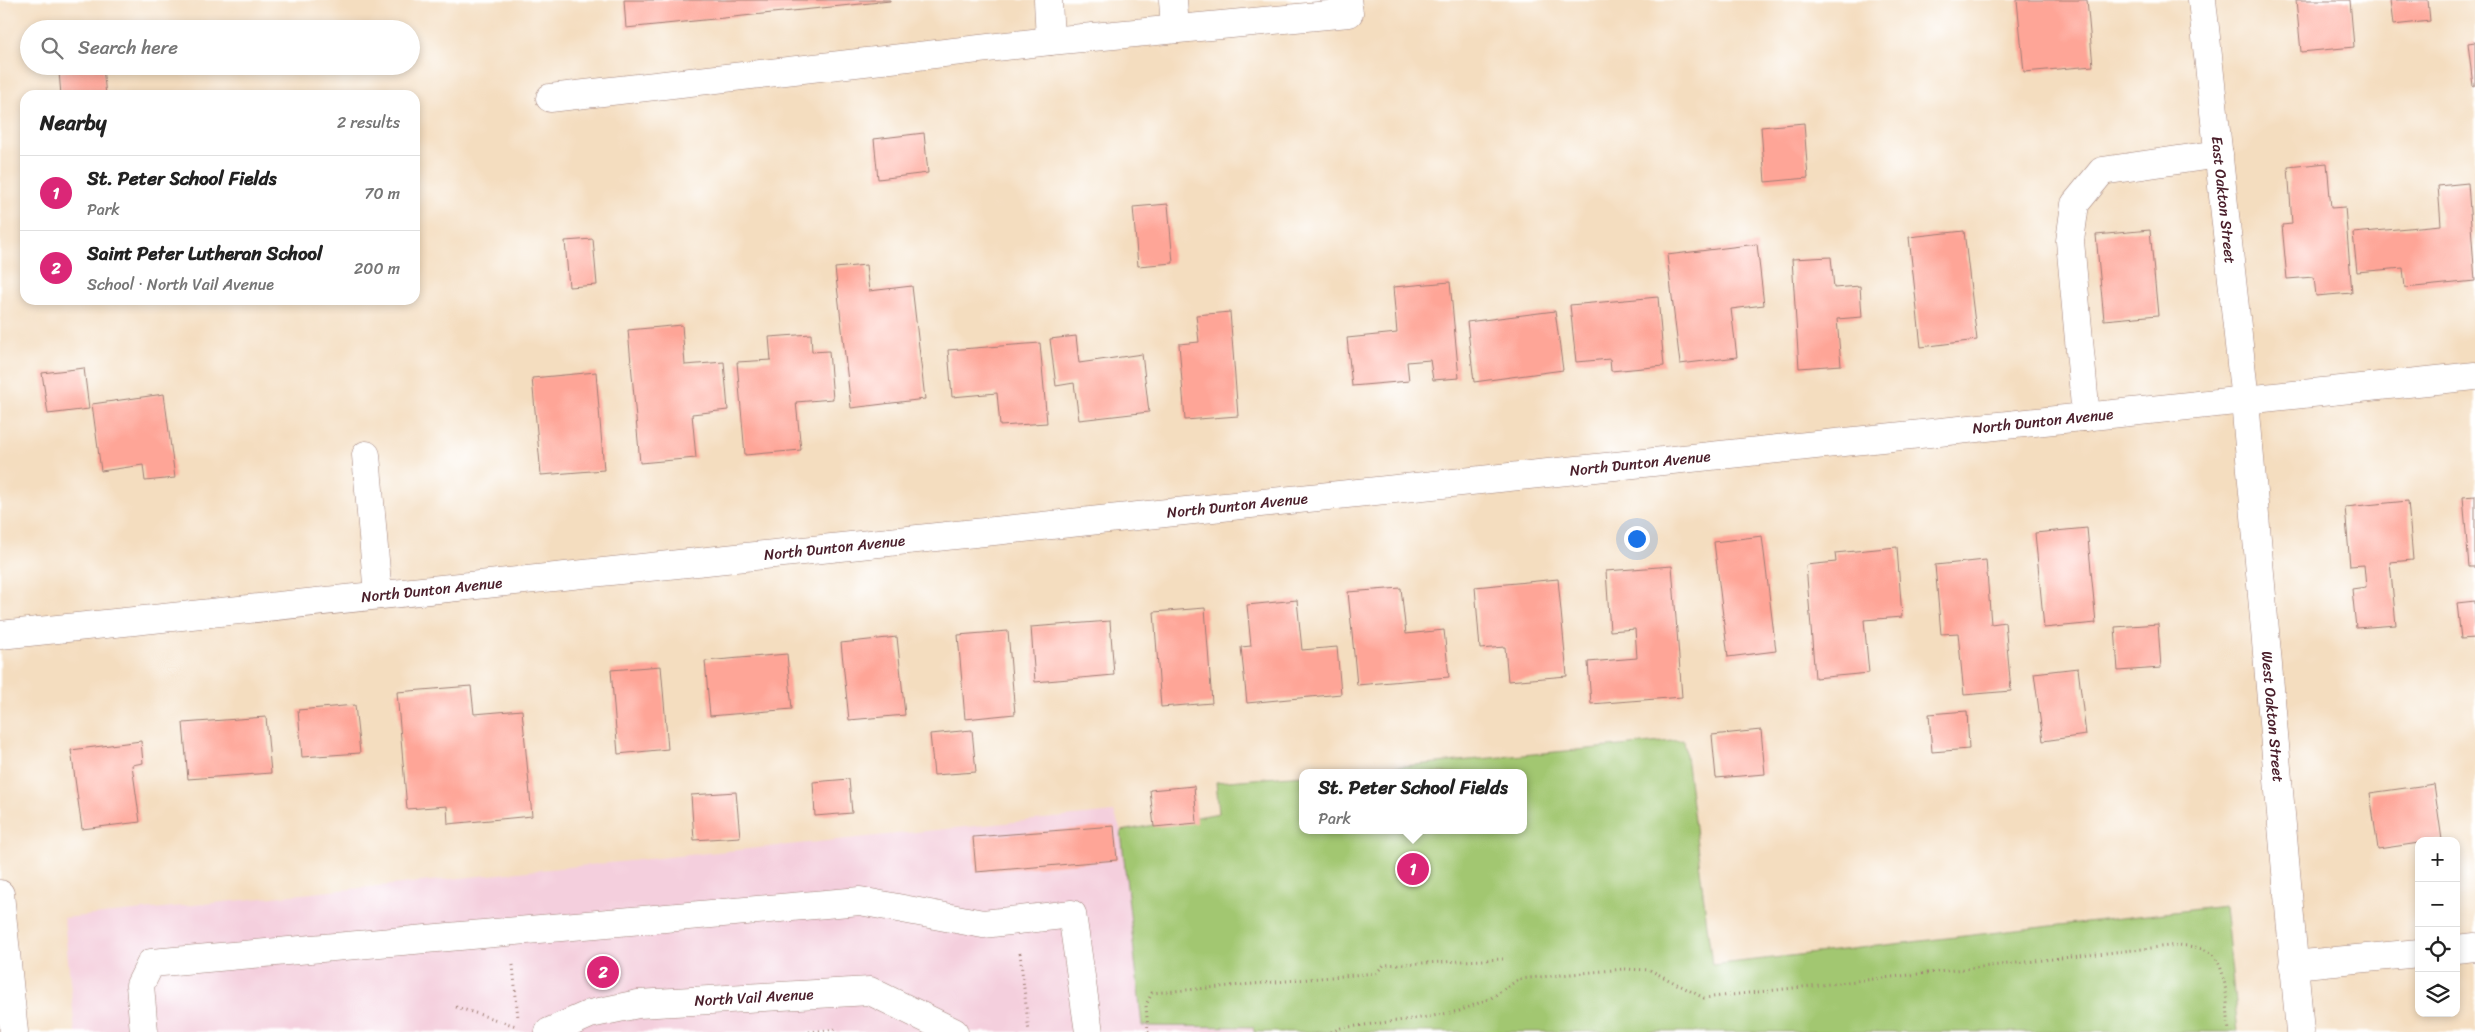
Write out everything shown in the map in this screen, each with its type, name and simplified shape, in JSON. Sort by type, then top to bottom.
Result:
[{"type":"street","points":[[1048,0],[1050,41]]},
{"type":"street","points":[[1173,0],[1175,30]]},
{"type":"street","points":[[550,98],[1050,41],[1349,13],[1347,0]]},
{"type":"street","name":"East Oakton Street","points":[[2202,0],[2245,400]]},
{"type":"street","points":[[2086,417],[2070,241],[2075,204],[2102,172],[2219,154]]},
{"type":"street","name":"North Dunton Avenue","points":[[0,635],[2475,376]]},
{"type":"street","name":"West Oakton Street","points":[[2245,400],[2300,1032]]},
{"type":"street","points":[[366,455],[378,595]]},
{"type":"street","points":[[0,894],[14,1032]]},
{"type":"street","points":[[144,1032],[140,985],[151,963],[860,901],[983,924],[1072,914],[1090,1032]]},
{"type":"street","points":[[2460,949],[2475,947]]},
{"type":"street","points":[[2293,965],[2415,953]]},
{"type":"street","name":"North Vail Avenue","points":[[549,1032],[590,1014],[638,1004],[870,991],[954,1032]]},
{"type":"path","points":[[1016,920],[1030,1032]]},
{"type":"path","points":[[456,1007],[519,1026],[510,933]]},
{"type":"path","points":[[1331,1032],[1341,1028],[1428,1017],[1458,1011],[1491,998],[1519,979],[1538,977],[1624,969],[1650,970],[1704,998],[2178,945],[2196,947],[2212,954],[2222,969],[2229,1032]]},
{"type":"path","points":[[1148,1032],[1146,1005],[1152,993],[1376,973],[1384,965],[1503,959]]},
{"type":"shaded area","points":[[1114,812],[1121,831],[1142,1026],[1253,1027],[1254,1032],[75,1032],[64,918]]},
{"type":"green space","points":[[1684,740],[1712,965],[2225,906],[2238,1032],[1254,1032],[1253,1027],[1142,1026],[1121,831],[1219,813],[1216,782],[1299,775],[1299,834],[1527,834],[1527,769],[1372,769]]},
{"type":"building","points":[[624,0],[890,0],[890,1],[626,28]]},
{"type":"building","points":[[2017,0],[2087,0],[2093,66],[2024,72]]},
{"type":"building","points":[[2296,0],[2350,0],[2354,47],[2301,52]]},
{"type":"building","points":[[2390,0],[2428,0],[2430,21],[2393,25]]},
{"type":"building","points":[[2475,42],[2475,85],[2473,86],[2468,43]]},
{"type":"building","points":[[59,75],[104,75],[105,90],[61,90]]},
{"type":"building","points":[[1804,123],[1808,178],[1765,182],[1761,127]]},
{"type":"building","points":[[924,133],[928,173],[878,179],[874,139]]},
{"type":"building","points":[[2327,163],[2331,208],[2345,207],[2352,293],[2316,296],[2314,277],[2287,279],[2282,225],[2292,224],[2288,167]]},
{"type":"building","points":[[2468,183],[2475,281],[2405,288],[2403,268],[2357,272],[2353,233],[2441,225],[2438,186]]},
{"type":"building","points":[[1168,204],[1173,263],[1138,266],[1133,207]]},
{"type":"building","points":[[2150,230],[2158,315],[2104,320],[2096,235]]},
{"type":"building","points":[[1964,231],[1977,340],[1921,347],[1909,237]]},
{"type":"building","points":[[593,239],[597,285],[569,287],[565,241]]},
{"type":"building","points":[[1757,244],[1764,305],[1731,309],[1737,357],[1680,364],[1667,255]]},
{"type":"building","points":[[1831,257],[1834,288],[1860,286],[1862,317],[1837,319],[1841,365],[1799,368],[1792,259]]},
{"type":"building","points":[[866,265],[869,291],[912,286],[925,399],[851,408],[835,268]]},
{"type":"building","points":[[1450,282],[1459,378],[1433,380],[1430,360],[1407,362],[1409,381],[1352,386],[1347,338],[1397,333],[1393,287]]},
{"type":"building","points":[[1658,297],[1664,366],[1611,371],[1610,359],[1576,362],[1570,305]]},
{"type":"building","points":[[1555,311],[1563,370],[1474,382],[1467,322]]},
{"type":"building","points":[[1230,312],[1238,416],[1185,420],[1179,344],[1199,342],[1196,315]]},
{"type":"building","points":[[682,325],[685,365],[724,362],[728,410],[692,414],[696,458],[640,463],[628,330]]},
{"type":"building","points":[[811,334],[812,352],[829,351],[833,399],[796,402],[801,450],[745,455],[737,362],[771,360],[769,337]]},
{"type":"building","points":[[1076,336],[1079,363],[1142,354],[1149,412],[1079,420],[1074,383],[1056,386],[1050,339]]},
{"type":"building","points":[[1040,343],[1047,423],[1000,426],[997,393],[952,397],[948,350]]},
{"type":"building","points":[[84,368],[89,409],[48,414],[42,373]]},
{"type":"building","points":[[596,372],[604,470],[541,475],[532,378]]},
{"type":"building","points":[[164,394],[175,478],[145,481],[143,465],[101,471],[92,404]]},
{"type":"building","points":[[2475,496],[2475,567],[2469,567],[2463,497]]},
{"type":"building","points":[[2408,501],[2413,560],[2390,562],[2396,625],[2356,628],[2352,589],[2366,587],[2364,565],[2350,566],[2345,507]]},
{"type":"building","points":[[2087,528],[2096,623],[2044,628],[2035,533]]},
{"type":"building","points":[[1762,536],[1776,651],[1728,657],[1714,542]]},
{"type":"building","points":[[1897,547],[1902,617],[1864,620],[1869,673],[1815,678],[1806,565],[1836,562],[1835,553]]},
{"type":"building","points":[[1986,560],[1991,624],[2005,622],[2011,691],[1964,695],[1958,633],[1941,634],[1935,565]]},
{"type":"building","points":[[1672,566],[1682,697],[1591,704],[1588,662],[1637,658],[1635,629],[1610,631],[1606,571]]},
{"type":"building","points":[[1558,579],[1567,676],[1508,681],[1505,647],[1480,649],[1475,587]]},
{"type":"building","points":[[1401,588],[1406,634],[1444,630],[1449,677],[1357,685],[1348,592]]},
{"type":"building","points":[[1297,600],[1302,650],[1337,647],[1341,694],[1247,703],[1241,647],[1251,646],[1247,605]]},
{"type":"building","points":[[2475,601],[2475,638],[2461,639],[2457,603]]},
{"type":"building","points":[[1205,608],[1212,703],[1161,707],[1154,612]]},
{"type":"building","points":[[1110,621],[1114,675],[1035,682],[1031,627]]},
{"type":"building","points":[[2158,624],[2161,668],[2118,671],[2115,627]]},
{"type":"building","points":[[1008,631],[1015,714],[965,719],[958,635]]},
{"type":"building","points":[[897,637],[905,715],[849,720],[841,643]]},
{"type":"building","points":[[787,654],[792,709],[710,716],[705,661]]},
{"type":"building","points":[[661,666],[668,749],[618,754],[611,670]]},
{"type":"building","points":[[2078,668],[2086,735],[2043,741],[2034,673]]},
{"type":"building","points":[[471,686],[474,714],[522,710],[532,816],[448,824],[447,806],[407,809],[397,692]]},
{"type":"building","points":[[355,705],[360,753],[302,757],[298,710]]},
{"type":"building","points":[[1967,711],[1969,749],[1932,752],[1929,714]]},
{"type":"building","points":[[266,717],[271,773],[188,779],[183,723]]},
{"type":"building","points":[[972,730],[976,772],[934,775],[930,734]]},
{"type":"building","points":[[1761,730],[1765,774],[1716,778],[1712,735]]},
{"type":"building","points":[[141,741],[143,763],[132,765],[140,822],[82,829],[71,750]]},
{"type":"building","points":[[849,779],[852,813],[815,816],[813,782]]},
{"type":"building","points":[[2434,784],[2442,837],[2415,837],[2415,844],[2378,849],[2370,793]]},
{"type":"building","points":[[1194,786],[1197,823],[1154,827],[1150,790]]},
{"type":"building","points":[[736,792],[740,837],[694,840],[691,795]]},
{"type":"building","points":[[1114,826],[1117,860],[976,872],[973,837]]},
{"type":"place","name":"St. Peter School Fields","points":[[1413,869]]},
{"type":"place","name":"Saint Peter Lutheran School","points":[[603,972]]}]
